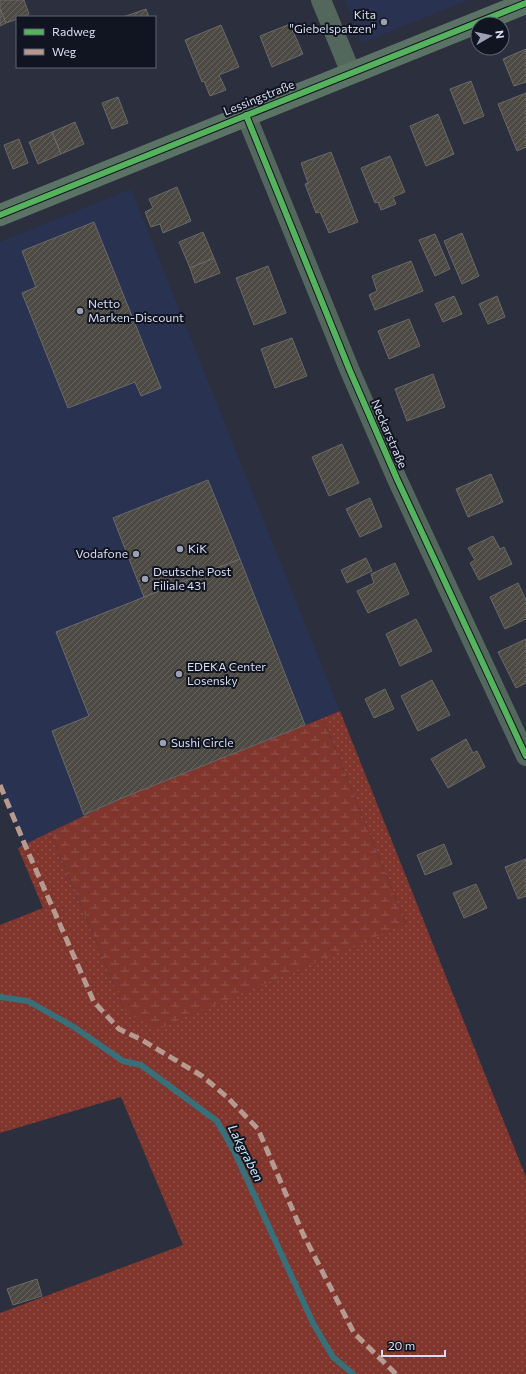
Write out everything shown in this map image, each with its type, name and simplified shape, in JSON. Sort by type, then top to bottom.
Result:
[{"type":"street","points":[[321,0],[351,73]]},
{"type":"street","name":"Lessingstraße","points":[[0,215],[526,3]]},
{"type":"street","name":"Neckarstraße","points":[[246,115],[350,371],[397,479],[526,756]]},
{"type":"shaded area","name":"Kita \"Giebelspatzen\"","points":[[345,0],[468,0],[362,43]]},
{"type":"shaded area","points":[[131,189],[340,711],[122,798],[25,845],[0,788],[0,242]]},
{"type":"green space","points":[[340,711],[526,1177],[526,1374],[0,1374],[0,1313],[183,1245],[121,1097],[0,1133],[0,925],[43,908],[18,848],[50,832],[125,1011],[406,924],[323,718]]},
{"type":"green space","points":[[323,718],[406,924],[156,1030],[125,1011],[50,832],[122,798]]},
{"type":"building","points":[[0,0],[24,0],[29,14],[24,16],[16,16],[16,19],[6,23],[0,9]]},
{"type":"building","points":[[0,9],[6,23],[0,26]]},
{"type":"building","points":[[146,9],[149,16],[126,16]]},
{"type":"building","points":[[290,24],[303,54],[272,67],[260,36]]},
{"type":"building","points":[[221,25],[239,67],[219,75],[226,90],[210,96],[204,81],[202,82],[185,40]]},
{"type":"building","points":[[526,49],[526,82],[514,86],[503,59]]},
{"type":"building","points":[[471,81],[484,116],[464,124],[450,89]]},
{"type":"building","points":[[526,93],[526,147],[517,151],[498,104]]},
{"type":"building","points":[[118,97],[128,123],[112,129],[102,103]]},
{"type":"building","points":[[438,114],[454,154],[426,166],[410,126]]},
{"type":"building","points":[[75,122],[84,144],[61,154],[52,132]]},
{"type":"building","points":[[52,132],[61,154],[38,164],[29,142]]},
{"type":"building","points":[[19,139],[28,163],[13,169],[4,145]]},
{"type":"building","points":[[331,152],[358,222],[329,233],[320,212],[316,213],[305,184],[308,183],[301,163]]},
{"type":"building","points":[[390,156],[405,192],[393,197],[396,204],[381,210],[378,202],[375,203],[361,168]]},
{"type":"building","points":[[177,187],[191,221],[163,233],[160,224],[151,227],[145,212],[153,208],[149,199]]},
{"type":"building","name":"Netto Marken-Discount","points":[[94,222],[161,388],[141,396],[135,382],[68,408],[22,293],[36,287],[22,251]]},
{"type":"building","points":[[203,232],[214,258],[190,268],[179,242]]},
{"type":"building","points":[[462,233],[479,276],[462,284],[444,241]]},
{"type":"building","points":[[435,234],[450,269],[435,276],[419,240]]},
{"type":"building","points":[[214,258],[220,273],[195,283],[190,268]]},
{"type":"building","points":[[411,261],[423,291],[375,310],[369,295],[377,291],[372,276]]},
{"type":"building","points":[[268,266],[286,313],[254,325],[236,278]]},
{"type":"building","points":[[454,296],[462,314],[443,322],[435,304]]},
{"type":"building","points":[[497,296],[505,317],[488,324],[479,304]]},
{"type":"building","points":[[409,319],[420,346],[389,359],[378,331]]},
{"type":"building","points":[[292,338],[307,376],[275,388],[261,349]]},
{"type":"building","points":[[433,374],[445,407],[407,421],[395,389]]},
{"type":"building","points":[[342,444],[359,483],[329,496],[312,457]]},
{"type":"building","points":[[491,474],[503,502],[468,517],[456,489]]},
{"type":"building","name":"KiK","points":[[208,480],[240,559],[144,597],[113,518]]},
{"type":"building","points":[[370,498],[382,527],[360,537],[346,509]]},
{"type":"building","points":[[493,536],[500,549],[504,547],[512,564],[479,580],[470,563],[475,560],[468,548]]},
{"type":"building","points":[[366,558],[372,571],[347,583],[341,570]]},
{"type":"building","name":"EDEKA Center Losensky","points":[[240,559],[305,725],[122,798],[84,815],[52,731],[89,716],[56,632]]},
{"type":"building","points":[[395,563],[409,594],[368,613],[357,591],[374,583],[371,574]]},
{"type":"building","points":[[518,583],[526,600],[526,619],[505,629],[490,597]]},
{"type":"building","points":[[416,619],[432,651],[400,666],[386,634]]},
{"type":"building","points":[[526,639],[526,683],[516,688],[498,652]]},
{"type":"building","points":[[432,680],[450,715],[418,731],[401,696]]},
{"type":"building","points":[[385,689],[394,709],[374,718],[365,699]]},
{"type":"building","points":[[466,739],[473,753],[477,751],[485,767],[448,788],[431,759]]},
{"type":"building","points":[[444,844],[452,864],[425,875],[417,855]]},
{"type":"building","points":[[526,859],[526,896],[518,899],[505,867]]},
{"type":"building","points":[[476,884],[487,908],[464,918],[453,893]]},
{"type":"building","points":[[37,1279],[42,1296],[13,1305],[7,1289]]},
{"type":"waterway","name":"Lakgraben","points":[[0,997],[28,1001],[74,1027],[123,1061],[141,1065],[217,1121],[234,1151],[314,1325],[333,1357],[353,1374]]},
{"type":"marked path","points":[[0,785],[94,1002],[119,1029],[142,1040],[202,1076],[227,1097],[258,1129],[303,1234],[354,1333],[396,1374]]},
{"type":"cycle path","points":[[0,215],[526,3]]},
{"type":"cycle path","points":[[246,115],[350,371],[397,479],[526,756]]},
{"type":"place","name":"Kita \"Giebelspatzen\"","points":[[384,22]]},
{"type":"place","name":"Netto Marken-Discount","points":[[80,311]]},
{"type":"place","name":"KiK","points":[[180,549]]},
{"type":"place","name":"Vodafone","points":[[136,554]]},
{"type":"place","name":"Deutsche Post Filiale 431","points":[[145,579]]},
{"type":"place","name":"EDEKA Center Losensky","points":[[179,674]]},
{"type":"place","name":"Sushi Circle","points":[[163,743]]}]
